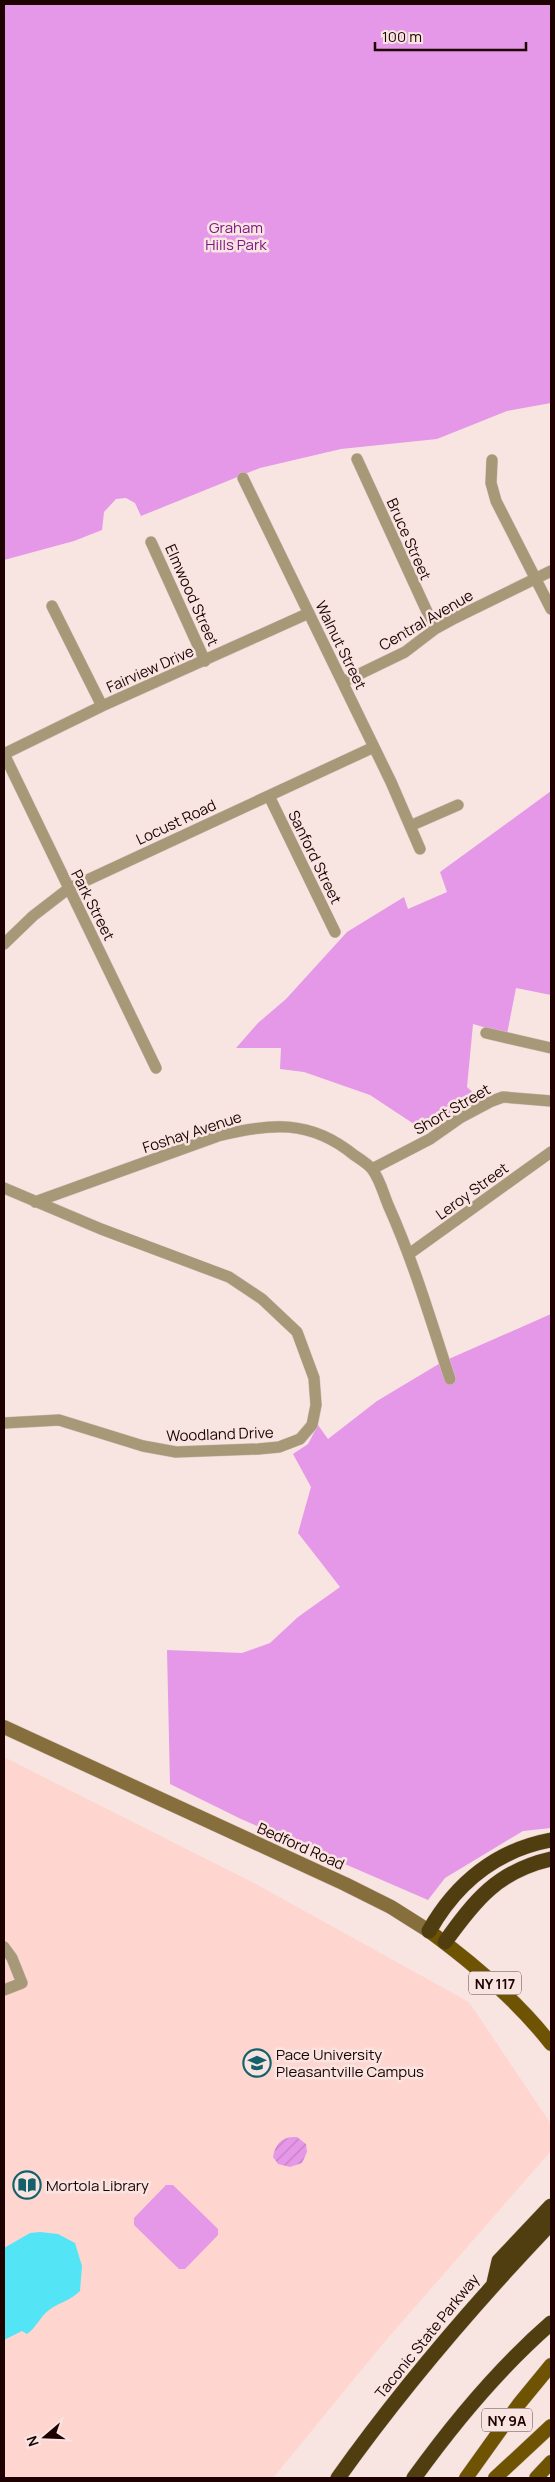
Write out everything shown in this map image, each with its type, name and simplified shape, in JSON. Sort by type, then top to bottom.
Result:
[{"type":"highway","points":[[429,1931],[452,1897],[480,1870],[516,1850],[551,1840]]},
{"type":"highway","points":[[445,1942],[473,1904],[496,1883],[522,1869],[551,1859]]},
{"type":"highway","points":[[494,2283],[499,2261],[551,2206]]},
{"type":"highway","name":"Taconic State Parkway","points":[[338,2478],[391,2408],[494,2283],[551,2223]]},
{"type":"highway","points":[[414,2478],[443,2438],[486,2387],[551,2323]]},
{"type":"main road","name":"Bedford Road","points":[[4,1727],[391,1907],[445,1942],[498,1986],[551,2044]]},
{"type":"main road","name":"NY 9A","points":[[466,2478],[519,2404],[551,2365]]},
{"type":"main road","points":[[495,2478],[551,2426]]},
{"type":"main road","points":[[536,2478],[551,2462]]},
{"type":"street","name":"Bruce Street","points":[[358,459],[435,630]]},
{"type":"street","points":[[492,460],[492,490],[551,609]]},
{"type":"street","name":"Walnut Street","points":[[243,478],[343,682],[420,848]]},
{"type":"street","name":"Elmwood Street","points":[[151,542],[205,661]]},
{"type":"street","name":"Central Avenue","points":[[343,682],[405,652],[435,630],[551,571]]},
{"type":"street","points":[[52,606],[102,706]]},
{"type":"street","name":"Fairview Drive","points":[[4,754],[102,706],[309,613]]},
{"type":"street","name":"Locust Road","points":[[4,944],[8,931],[68,889],[374,747]]},
{"type":"street","name":"Park Street","points":[[4,754],[156,1068]]},
{"type":"street","name":"Sanford Street","points":[[269,796],[335,932]]},
{"type":"street","points":[[410,826],[458,805]]},
{"type":"street","points":[[486,1033],[551,1048]]},
{"type":"street","name":"Short Street","points":[[372,1169],[430,1139],[460,1118],[492,1101],[503,1097],[551,1102]]},
{"type":"street","name":"Foshay Avenue","points":[[35,1202],[218,1136],[267,1126],[304,1129],[322,1135],[343,1146],[372,1169],[409,1254],[450,1379]]},
{"type":"street","name":"Leroy Street","points":[[409,1254],[551,1152]]},
{"type":"street","points":[[4,1188],[35,1202]]},
{"type":"street","name":"Woodland Drive","points":[[4,1423],[59,1420],[160,1450],[176,1452],[240,1450],[290,1445],[308,1432],[315,1410],[314,1378],[297,1332],[262,1299],[229,1277],[35,1202]]},
{"type":"street","points":[[4,1947],[12,1958],[22,1983],[4,1990]]},
{"type":"shaded area","name":"Pace University Pleasantville Campus","points":[[4,1757],[252,1882],[469,2002],[551,2124],[551,2151],[381,2346],[273,2478],[4,2478]]},
{"type":"green space","name":"Graham Hills Park","points":[[4,4],[551,4],[551,403],[507,411],[437,439],[341,449],[260,468],[141,516],[135,503],[126,498],[116,499],[104,512],[102,530],[74,541],[4,560]]},
{"type":"green space","points":[[551,791],[551,995],[516,988],[507,1034],[473,1024],[467,1087],[478,1097],[423,1130],[370,1095],[304,1072],[280,1069],[281,1048],[236,1048],[258,1023],[286,999],[347,932],[404,897],[408,909],[447,892],[440,872]]},
{"type":"green space","points":[[551,1314],[551,1828],[523,1831],[445,1878],[428,1900],[241,1819],[170,1784],[167,1650],[242,1653],[270,1643],[298,1617],[340,1587],[298,1533],[311,1487],[293,1454],[308,1444],[318,1425],[328,1439],[377,1401],[442,1362]]},
{"type":"green space","points":[[297,2137],[306,2144],[307,2152],[302,2163],[290,2167],[278,2164],[273,2157],[280,2141]]},
{"type":"green space","points":[[166,2185],[173,2185],[218,2229],[218,2235],[185,2269],[179,2269],[134,2225],[134,2218]]},
{"type":"water","points":[[30,2233],[58,2234],[75,2243],[82,2266],[80,2291],[49,2310],[27,2334],[22,2331],[4,2340],[4,2248]]},
{"type":"place","name":"Pace University Pleasantville Campus","points":[[257,2063]]},
{"type":"place","name":"Mortola Library","points":[[27,2185]]}]
